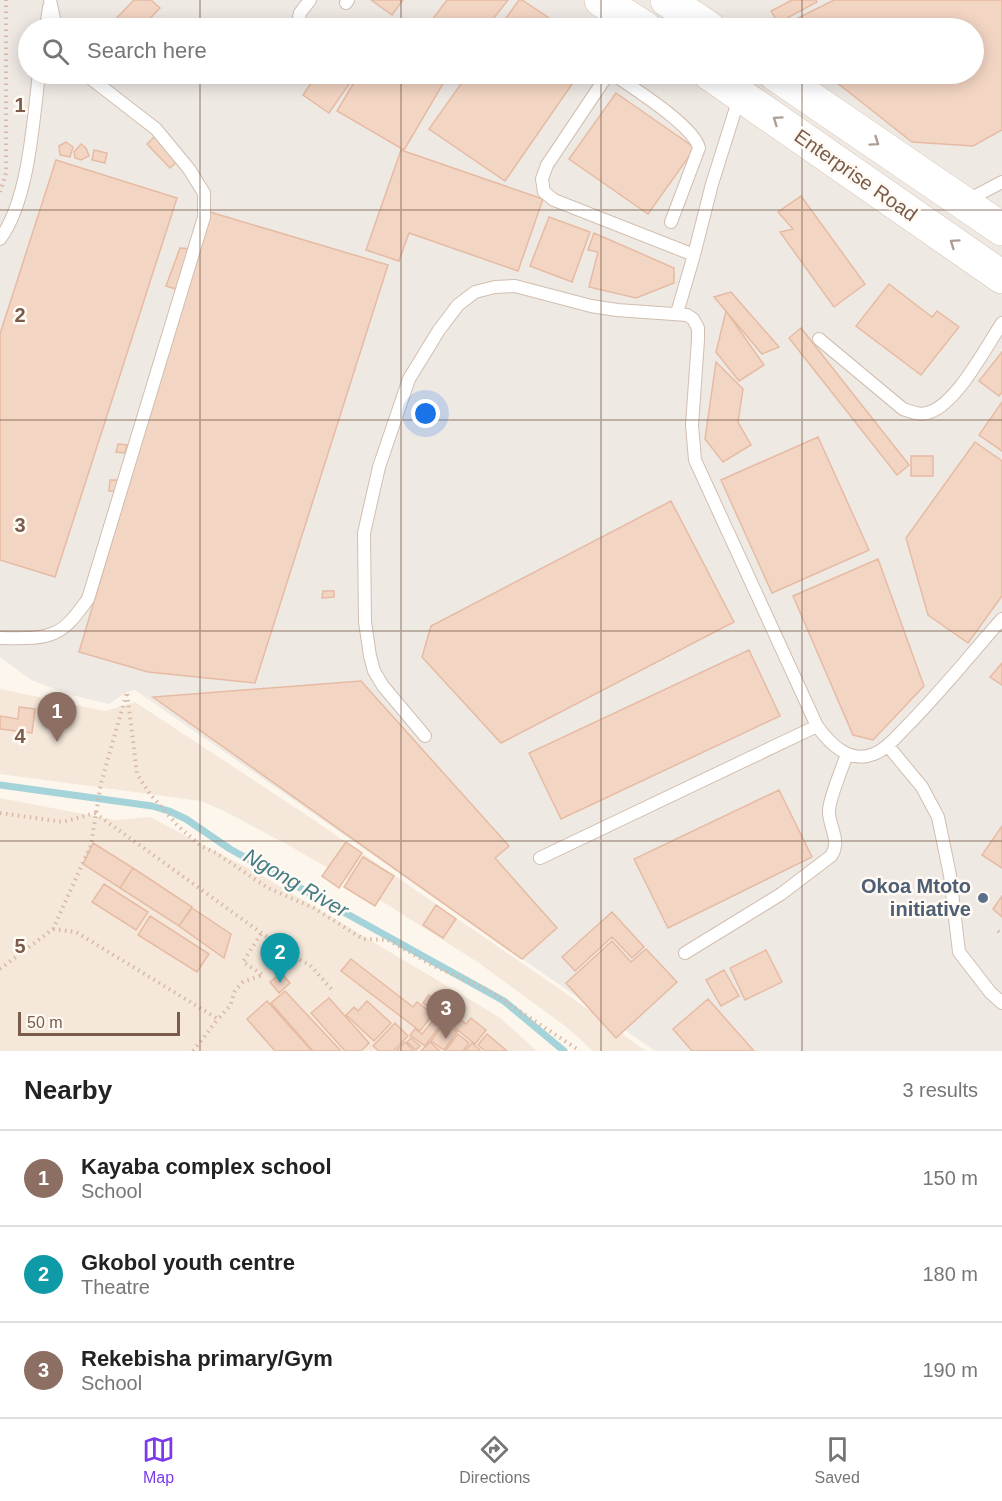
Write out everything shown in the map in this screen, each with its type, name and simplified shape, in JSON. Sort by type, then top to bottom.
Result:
[{"type":"main road","points":[[601,0],[628,18]]},
{"type":"main road","points":[[667,0],[694,18]]},
{"type":"main road","name":"Enterprise Road","points":[[725,84],[1002,277]]},
{"type":"main road","name":"Enterprise Road","points":[[790,84],[1002,229]]},
{"type":"lane","points":[[47,18],[50,0]]},
{"type":"lane","points":[[50,0],[54,18]]},
{"type":"lane","points":[[299,18],[310,0]]},
{"type":"lane","points":[[0,239],[19,201],[37,84]]},
{"type":"lane","points":[[0,638],[32,637],[55,633],[74,617],[88,599],[204,218],[204,192],[189,169],[156,129],[97,84]]},
{"type":"lane","points":[[601,84],[547,165],[542,179],[544,192],[554,200],[694,255]]},
{"type":"lane","points":[[627,84],[684,126],[697,141],[699,148],[671,222]]},
{"type":"lane","points":[[677,313],[712,184],[740,94]]},
{"type":"lane","points":[[963,202],[1002,182]]},
{"type":"lane","points":[[425,736],[383,686],[374,671],[367,641],[364,533],[372,491],[409,379],[425,351],[458,305],[475,292],[495,287],[515,286],[591,306],[617,310],[677,313],[693,319],[698,328],[692,425],[695,460],[817,726],[837,749],[861,757],[874,754],[888,746],[1002,619]]},
{"type":"lane","points":[[819,339],[903,409],[916,414],[929,413],[943,405],[958,389],[1002,323]]},
{"type":"lane","points":[[540,858],[817,726]]},
{"type":"lane","points":[[888,746],[922,787],[938,817],[950,875],[959,952],[990,992],[1002,1003]]},
{"type":"lane","points":[[685,953],[781,894],[831,856],[836,844],[829,808],[847,754]]},
{"type":"path","points":[[0,192],[6,172],[6,0]]},
{"type":"path","points":[[0,969],[53,928],[91,845],[95,813],[127,692],[137,774],[150,794],[178,826],[201,846],[216,853],[268,888],[314,908],[363,939],[388,940],[434,966],[488,990],[580,1051]]},
{"type":"path","points":[[0,813],[63,822],[95,813]]},
{"type":"path","points":[[95,813],[296,958],[310,964],[332,990]]},
{"type":"path","points":[[53,928],[76,932],[218,1020]]},
{"type":"path","points":[[193,1051],[230,1006],[235,991],[243,982],[263,975],[243,962],[262,932]]},
{"type":"shaded area","points":[[0,0],[1002,0],[1002,1051],[655,1051],[135,690],[127,692],[109,704],[71,695],[31,680],[0,657]]},
{"type":"shaded area","points":[[0,689],[105,711],[135,702],[308,816],[646,1051],[593,1051],[569,1029],[479,963],[350,881],[290,846],[201,801],[0,774]]},
{"type":"shaded area","points":[[0,798],[115,820],[150,817],[261,875],[499,1017],[537,1051],[0,1051]]},
{"type":"building","points":[[134,0],[151,0],[160,8],[150,18],[117,18]]},
{"type":"building","points":[[371,0],[403,0],[392,15]]},
{"type":"building","points":[[447,0],[508,0],[494,18],[434,18]]},
{"type":"building","points":[[519,0],[522,0],[549,18],[506,18]]},
{"type":"building","points":[[792,0],[816,0],[817,2],[787,18],[775,18],[771,11]]},
{"type":"building","points":[[834,0],[1002,0],[1002,130],[973,146],[912,142],[839,84],[984,84],[984,18],[798,18]]},
{"type":"building","points":[[310,84],[349,84],[329,113],[303,95]]},
{"type":"building","points":[[353,84],[443,84],[404,150],[337,111]]},
{"type":"building","points":[[461,84],[572,84],[505,181],[429,129]]},
{"type":"building","points":[[616,93],[695,148],[648,214],[569,159]]},
{"type":"building","points":[[157,134],[180,159],[170,168],[147,144]]},
{"type":"building","points":[[66,142],[73,147],[70,157],[60,155],[59,146]]},
{"type":"building","points":[[81,144],[86,148],[89,156],[81,160],[75,158],[74,152]]},
{"type":"building","points":[[94,150],[107,153],[105,163],[92,160]]},
{"type":"building","points":[[401,150],[543,199],[518,271],[409,233],[399,261],[366,250]]},
{"type":"building","points":[[56,160],[177,198],[55,577],[0,560],[0,334]]},
{"type":"building","points":[[801,196],[865,284],[834,307],[780,232],[793,229],[778,212]]},
{"type":"building","points":[[210,212],[388,265],[255,683],[148,672],[79,652]]},
{"type":"building","points":[[549,217],[590,232],[572,282],[530,266]]},
{"type":"building","points":[[594,233],[674,268],[674,283],[636,298],[589,287],[598,252],[588,250]]},
{"type":"building","points":[[180,248],[191,249],[179,290],[166,286]]},
{"type":"building","points":[[889,284],[932,317],[937,311],[959,327],[921,375],[856,326]]},
{"type":"building","points":[[731,292],[779,347],[762,354],[714,297]]},
{"type":"building","points":[[726,311],[764,365],[739,381],[716,352]]},
{"type":"building","points":[[801,328],[909,465],[897,475],[789,338]]},
{"type":"building","points":[[1002,352],[1002,392],[999,396],[979,381]]},
{"type":"building","points":[[716,362],[743,389],[738,422],[751,445],[723,462],[705,439]]},
{"type":"building","points":[[1002,402],[1002,451],[979,435]]},
{"type":"building","points":[[818,437],[869,550],[772,593],[721,480]]},
{"type":"building","points":[[975,442],[1002,461],[1002,596],[968,643],[928,615],[906,538]]},
{"type":"building","points":[[118,444],[127,445],[125,453],[116,452]]},
{"type":"building","points":[[911,456],[933,456],[933,476],[911,476]]},
{"type":"building","points":[[110,480],[119,480],[118,491],[109,491]]},
{"type":"building","points":[[671,501],[734,622],[501,743],[422,657],[431,626]]},
{"type":"building","points":[[878,559],[924,686],[873,740],[853,735],[793,596]]},
{"type":"building","points":[[323,591],[334,591],[334,597],[322,598]]},
{"type":"building","points":[[749,650],[780,716],[561,819],[529,753]]},
{"type":"building","points":[[1002,663],[1002,685],[990,677]]},
{"type":"building","points":[[361,681],[509,846],[495,858],[557,928],[522,959],[153,697]]},
{"type":"building","points":[[19,707],[35,709],[32,733],[0,729],[0,716],[18,719]]},
{"type":"building","points":[[779,790],[812,857],[668,928],[634,859]]},
{"type":"building","points":[[1002,826],[1002,868],[982,855]]},
{"type":"building","points":[[346,842],[362,853],[339,888],[322,876]]},
{"type":"building","points":[[93,843],[133,868],[120,888],[83,864]]},
{"type":"building","points":[[363,857],[394,876],[375,906],[344,887]]},
{"type":"building","points":[[133,868],[192,907],[179,926],[120,888]]},
{"type":"building","points":[[104,884],[148,912],[136,930],[92,902]]},
{"type":"building","points":[[1002,896],[1002,917],[993,909]]},
{"type":"building","points":[[436,905],[456,919],[443,938],[423,925]]},
{"type":"building","points":[[192,908],[231,934],[224,958],[179,926]]},
{"type":"building","points":[[612,912],[644,947],[632,958],[612,937],[575,971],[562,957]]},
{"type":"building","points":[[150,916],[209,954],[197,972],[138,935]]},
{"type":"building","points":[[612,941],[631,962],[646,949],[677,982],[616,1038],[566,983]]},
{"type":"building","points":[[766,950],[782,982],[745,1000],[730,968]]},
{"type":"building","points":[[351,959],[413,1007],[417,1002],[433,1014],[420,1031],[341,971]]},
{"type":"building","points":[[724,970],[739,996],[721,1006],[706,980]]},
{"type":"building","points":[[281,973],[290,983],[279,993],[270,982]]},
{"type":"building","points":[[285,991],[341,1051],[313,1051],[271,1003]]},
{"type":"building","points":[[429,995],[452,1011],[445,1020],[423,1003]]},
{"type":"building","points":[[329,998],[369,1043],[361,1051],[345,1051],[311,1013]]},
{"type":"building","points":[[708,999],[754,1051],[692,1051],[673,1029]]},
{"type":"building","points":[[267,1001],[312,1051],[275,1051],[247,1019]]},
{"type":"building","points":[[367,1001],[391,1023],[374,1041],[346,1015],[354,1007],[358,1011]]},
{"type":"building","points":[[435,1018],[442,1023],[425,1046],[410,1035],[415,1029],[422,1034]]},
{"type":"building","points":[[471,1018],[486,1030],[475,1044],[454,1027],[460,1019],[466,1024]]},
{"type":"building","points":[[395,1023],[408,1036],[393,1051],[379,1051],[373,1046]]},
{"type":"building","points":[[444,1023],[457,1032],[444,1050],[431,1041]]},
{"type":"building","points":[[458,1034],[469,1043],[463,1051],[445,1051]]},
{"type":"building","points":[[487,1034],[507,1051],[485,1051],[478,1045]]},
{"type":"building","points":[[411,1038],[420,1046],[416,1050],[407,1042]]},
{"type":"building","points":[[405,1042],[414,1051],[396,1051]]},
{"type":"building","points":[[430,1042],[440,1051],[421,1051]]},
{"type":"building","points":[[472,1043],[481,1051],[465,1051]]},
{"type":"waterway","name":"Ngong River","points":[[0,785],[152,806],[186,819],[230,849],[504,1001],[564,1051]]},
{"type":"place","name":"Kayaba complex school","points":[[57,742]]},
{"type":"place","name":"Okoa Mtoto initiative","points":[[983,898]]},
{"type":"place","name":"Gkobol youth centre","points":[[280,983]]},
{"type":"place","name":"Rekebisha primary/Gym","points":[[446,1039]]}]
